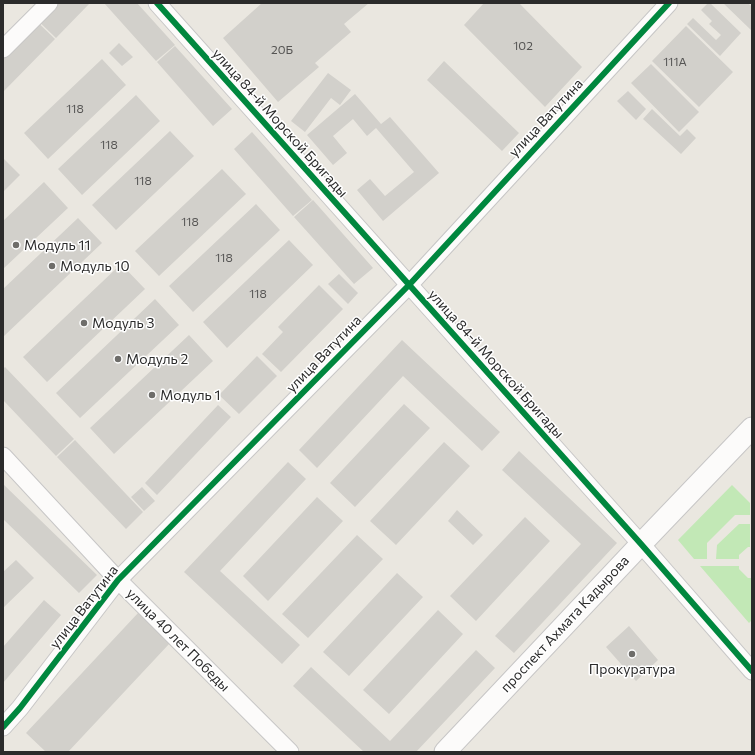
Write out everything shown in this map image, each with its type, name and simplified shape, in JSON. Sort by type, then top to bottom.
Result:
[{"type":"street","points":[[3,49],[49,3]]},
{"type":"street","name":"улица 84-й Морской Бригады","points":[[157,3],[641,544],[752,671]]},
{"type":"street","name":"улица Ватутина","points":[[3,727],[20,708],[118,580],[408,285],[669,3]]},
{"type":"street","name":"проспект Ахмата Кадырова","points":[[445,752],[752,428]]},
{"type":"street","name":"улица 40 лет Победы","points":[[3,456],[118,580],[290,752]]},
{"type":"green space","points":[[732,485],[750,503],[750,515],[735,515],[707,543],[707,559],[694,559],[678,540]]},
{"type":"green space","points":[[739,524],[750,524],[750,547],[739,555],[739,559],[716,559],[717,545]]},
{"type":"green space","points":[[700,566],[739,566],[739,569],[748,578],[751,578],[751,621],[749,623]]},
{"type":"building","points":[[38,3],[90,3],[56,38],[29,12]]},
{"type":"building","points":[[104,3],[137,3],[175,45],[156,61]]},
{"type":"building","points":[[262,3],[369,3],[344,24],[351,32],[315,63],[319,67],[278,102],[223,38]]},
{"type":"building","points":[[484,3],[519,3],[582,67],[545,107],[464,25]]},
{"type":"building","points":[[708,3],[710,3],[741,33],[720,56],[687,24],[693,18],[716,40],[721,35],[709,24],[712,21],[701,10]]},
{"type":"building","points":[[723,3],[748,3],[752,7],[752,31]]},
{"type":"building","points":[[28,13],[55,39],[3,92],[3,38]]},
{"type":"building","points":[[686,26],[733,72],[699,107],[652,61]]},
{"type":"building","points":[[119,43],[133,57],[122,66],[109,53]]},
{"type":"building","points":[[175,46],[232,109],[213,126],[157,62]]},
{"type":"building","points":[[102,59],[126,85],[48,159],[24,133]]},
{"type":"building","points":[[444,61],[519,133],[502,151],[427,80]]},
{"type":"building","points":[[651,64],[699,112],[679,132],[631,83]]},
{"type":"building","points":[[328,73],[351,90],[340,105],[331,98],[305,132],[291,121]]},
{"type":"building","points":[[628,91],[646,109],[636,120],[617,101]]},
{"type":"building","points":[[355,94],[381,124],[390,117],[439,173],[383,221],[357,190],[370,179],[385,196],[414,172],[376,128],[367,136],[353,119],[333,136],[347,153],[333,165],[307,135]]},
{"type":"building","points":[[136,95],[160,121],[82,195],[58,169]]},
{"type":"building","points":[[652,109],[680,136],[687,129],[696,138],[681,154],[643,119]]},
{"type":"building","points":[[170,131],[194,156],[116,230],[92,205]]},
{"type":"building","points":[[252,132],[312,200],[293,216],[234,149]]},
{"type":"building","points":[[3,158],[20,175],[3,192]]},
{"type":"building","points":[[222,169],[246,194],[159,276],[135,251]]},
{"type":"building","name":"Модуль 11","points":[[44,182],[68,208],[3,269],[3,221]]},
{"type":"building","points":[[313,200],[373,268],[354,284],[294,217]]},
{"type":"building","points":[[256,204],[280,230],[193,312],[169,286]]},
{"type":"building","name":"Модуль 10","points":[[78,218],[102,243],[3,337],[3,289]]},
{"type":"building","points":[[289,240],[313,265],[227,348],[203,322]]},
{"type":"building","name":"Модуль 3","points":[[121,264],[145,289],[47,382],[23,357]]},
{"type":"building","points":[[339,274],[358,293],[348,304],[328,284]]},
{"type":"building","points":[[319,285],[343,309],[281,372],[262,354],[283,332],[278,327]]},
{"type":"building","name":"Модуль 2","points":[[155,299],[179,325],[80,418],[56,393]]},
{"type":"building","name":"Модуль 1","points":[[189,335],[213,361],[114,454],[90,428]]},
{"type":"building","points":[[402,340],[500,432],[482,451],[403,376],[317,468],[299,450]]},
{"type":"building","points":[[257,356],[277,376],[239,414],[219,395]]},
{"type":"building","points":[[5,367],[74,439],[56,456],[3,400],[3,369]]},
{"type":"building","points":[[404,404],[430,428],[355,507],[330,483]]},
{"type":"building","points":[[218,405],[231,417],[157,495],[145,483]]},
{"type":"building","points":[[75,440],[143,512],[126,529],[57,457]]},
{"type":"building","points":[[444,442],[470,466],[396,545],[370,521]]},
{"type":"building","points":[[519,451],[617,543],[514,653],[495,636],[581,544],[502,470]]},
{"type":"building","points":[[288,462],[306,479],[220,571],[300,645],[282,664],[184,572]]},
{"type":"building","points":[[3,484],[97,575],[79,593],[3,519]]},
{"type":"building","points":[[142,487],[155,501],[144,511],[131,497]]},
{"type":"building","points":[[317,497],[343,521],[268,601],[243,576]]},
{"type":"building","points":[[457,510],[483,535],[473,545],[448,521]]},
{"type":"building","points":[[525,517],[550,541],[476,621],[450,596]]},
{"type":"building","points":[[357,535],[383,559],[308,638],[282,614]]},
{"type":"building","points":[[16,560],[34,578],[3,608],[3,572]]},
{"type":"building","points":[[397,573],[423,597],[349,676],[323,652]]},
{"type":"building","points":[[44,600],[61,615],[3,683],[3,647]]},
{"type":"building","points":[[438,610],[463,634],[389,714],[363,690]]},
{"type":"building","points":[[138,613],[170,643],[68,752],[46,752],[26,733]]},
{"type":"building","name":"Прокуратура","points":[[629,626],[658,660],[636,681],[606,647]]},
{"type":"building","points":[[476,650],[495,668],[416,752],[364,752],[293,686],[311,667],[390,741]]},
{"type":"cycle path","points":[[157,3],[641,544],[752,671]]},
{"type":"cycle path","points":[[3,727],[20,708],[118,580],[409,285],[669,3]]},
{"type":"place","name":"Модуль 11","points":[[16,245]]},
{"type":"place","name":"Модуль 10","points":[[52,266]]},
{"type":"place","name":"Модуль 3","points":[[84,323]]},
{"type":"place","name":"Модуль 2","points":[[118,359]]},
{"type":"place","name":"Модуль 1","points":[[152,395]]},
{"type":"place","name":"Прокуратура","points":[[632,654]]}]
